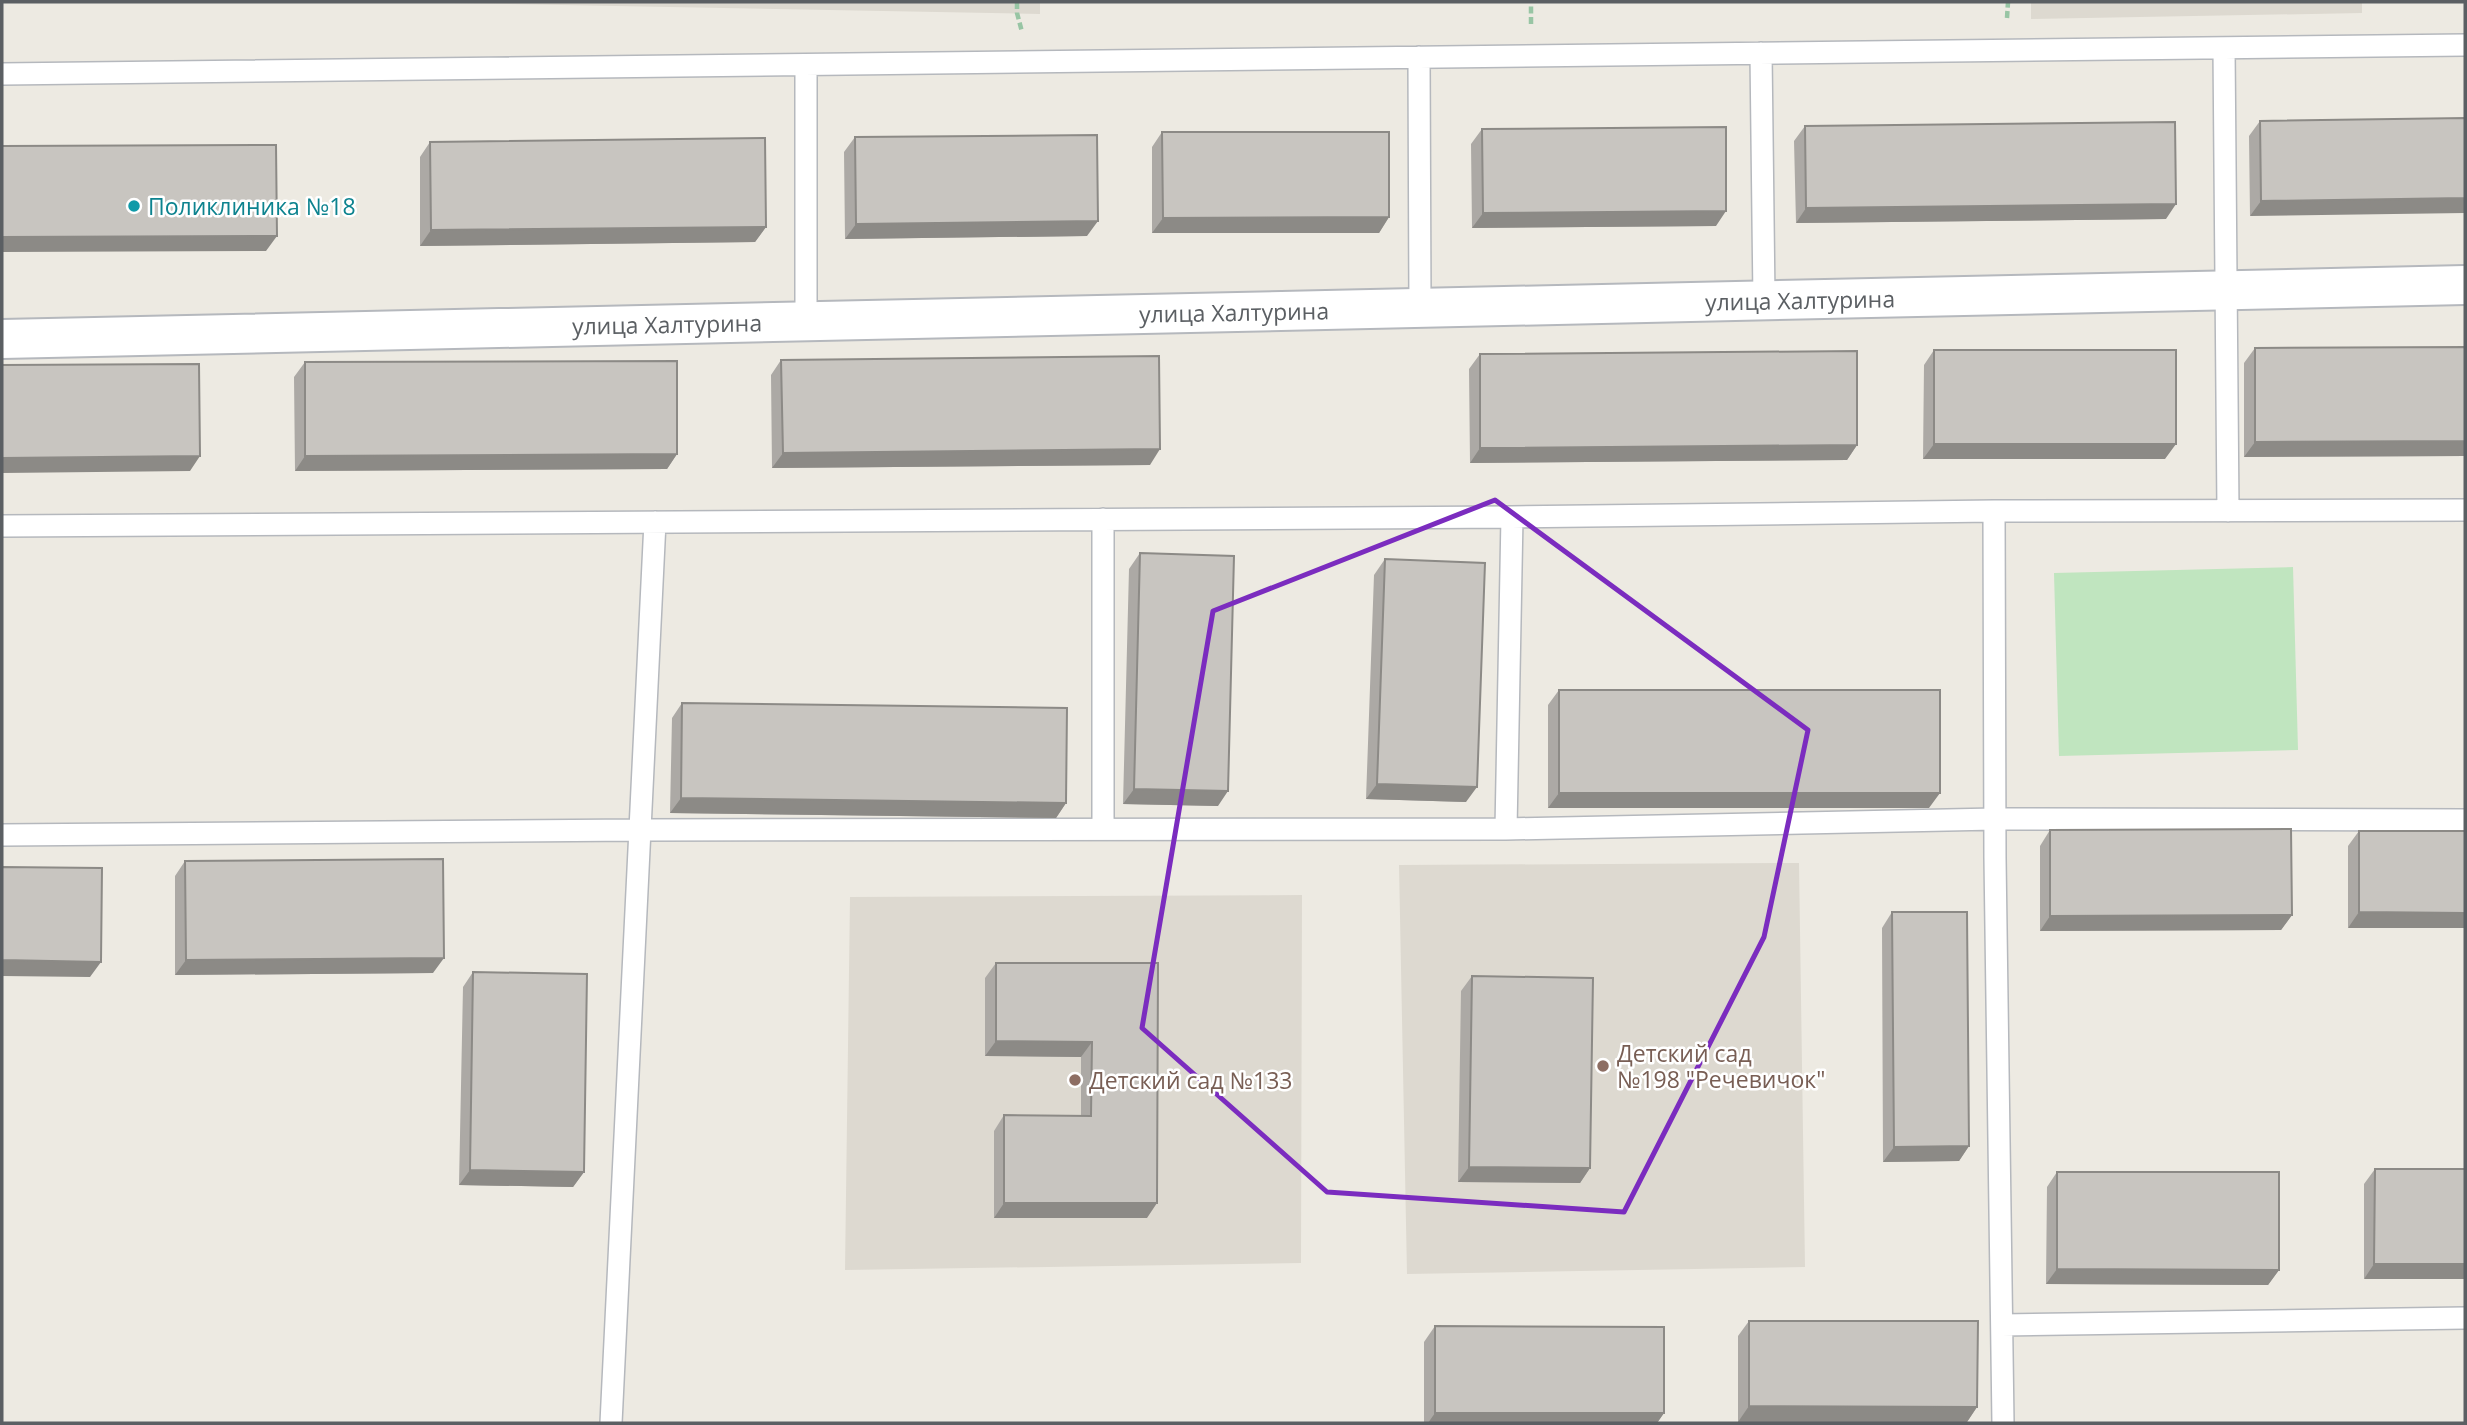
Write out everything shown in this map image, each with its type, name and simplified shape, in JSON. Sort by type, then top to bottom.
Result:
[{"type":"street","name":"улица Халтурина","points":[[2,339],[2465,285]]},
{"type":"lane","points":[[2,74],[2465,45]]},
{"type":"lane","points":[[2224,48],[2228,511]]},
{"type":"lane","points":[[1761,53],[1764,300]]},
{"type":"lane","points":[[1419,57],[1420,308]]},
{"type":"lane","points":[[806,65],[806,321]]},
{"type":"lane","points":[[2,526],[2465,510]]},
{"type":"lane","points":[[1994,511],[1995,820],[2004,1423]]},
{"type":"lane","points":[[1506,829],[1512,517]]},
{"type":"lane","points":[[1103,519],[1103,829]]},
{"type":"lane","points":[[611,1423],[655,522]]},
{"type":"lane","points":[[2,835],[638,830],[1506,829],[1995,820],[2465,820]]},
{"type":"lane","points":[[2002,1325],[2465,1318]]},
{"type":"highlighted area","points":[[1495,500],[1808,730],[1764,937],[1624,1212],[1327,1192],[1142,1028],[1213,611]]},
{"type":"shaded area","points":[[398,2],[1040,2],[1040,14]]},
{"type":"shaded area","points":[[2031,2],[2362,2],[2362,13],[2031,19]]},
{"type":"shaded area","name":"Детский сад №198 \"Речевичок\"","points":[[1799,863],[1805,1267],[1407,1274],[1399,865]]},
{"type":"shaded area","name":"Детский сад №133","points":[[1302,895],[1301,1263],[845,1270],[850,897]]},
{"type":"green space","points":[[2293,567],[2298,750],[2059,756],[2054,573]]},
{"type":"building","points":[[2465,118],[2465,198],[2261,201],[2260,121]]},
{"type":"building","points":[[2175,122],[2176,204],[1806,208],[1805,126]]},
{"type":"building","points":[[1726,127],[1726,211],[1483,213],[1482,129]]},
{"type":"building","points":[[1162,132],[1389,132],[1389,217],[1163,218]]},
{"type":"building","points":[[1097,135],[1098,221],[856,224],[855,137]]},
{"type":"building","points":[[765,138],[766,227],[431,230],[430,142]]},
{"type":"building","name":"Поликлиника №18","points":[[276,145],[277,236],[2,237],[2,146]]},
{"type":"building","points":[[2465,347],[2465,441],[2255,442],[2255,348]]},
{"type":"building","points":[[1934,350],[2176,350],[2176,444],[1934,444]]},
{"type":"building","points":[[1857,351],[1857,445],[1480,448],[1480,354]]},
{"type":"building","points":[[1159,356],[1160,449],[783,453],[781,360]]},
{"type":"building","points":[[677,361],[677,454],[305,456],[305,362]]},
{"type":"building","points":[[199,364],[200,456],[2,458],[2,365]]},
{"type":"building","points":[[1140,553],[1234,556],[1228,791],[1134,789]]},
{"type":"building","points":[[1385,559],[1485,563],[1477,787],[1377,784]]},
{"type":"building","points":[[1559,690],[1940,690],[1940,793],[1559,793]]},
{"type":"building","points":[[682,703],[1067,708],[1066,803],[681,798]]},
{"type":"building","points":[[2291,829],[2292,915],[2050,916],[2050,830]]},
{"type":"building","points":[[2359,831],[2465,831],[2465,913],[2359,912]]},
{"type":"building","points":[[443,859],[444,958],[186,960],[185,861]]},
{"type":"building","points":[[2,867],[102,868],[101,962],[2,960]]},
{"type":"building","points":[[1892,912],[1967,912],[1969,1146],[1894,1147]]},
{"type":"building","points":[[996,963],[1158,963],[1157,1203],[1004,1203],[1004,1115],[1091,1116],[1092,1042],[996,1041]]},
{"type":"building","points":[[473,972],[587,974],[584,1172],[470,1170]]},
{"type":"building","points":[[1472,976],[1593,978],[1590,1168],[1469,1167]]},
{"type":"building","points":[[2375,1169],[2465,1169],[2465,1264],[2374,1264]]},
{"type":"building","points":[[2057,1172],[2279,1172],[2279,1270],[2057,1269]]},
{"type":"building","points":[[1749,1321],[1978,1321],[1977,1407],[1749,1406]]},
{"type":"building","points":[[1435,1326],[1664,1327],[1664,1413],[1435,1413]]},
{"type":"place","name":"Поликлиника №18","points":[[134,206]]},
{"type":"place","name":"Детский сад №198 \"Речевичок\"","points":[[1603,1066]]},
{"type":"place","name":"Детский сад №133","points":[[1075,1080]]}]
